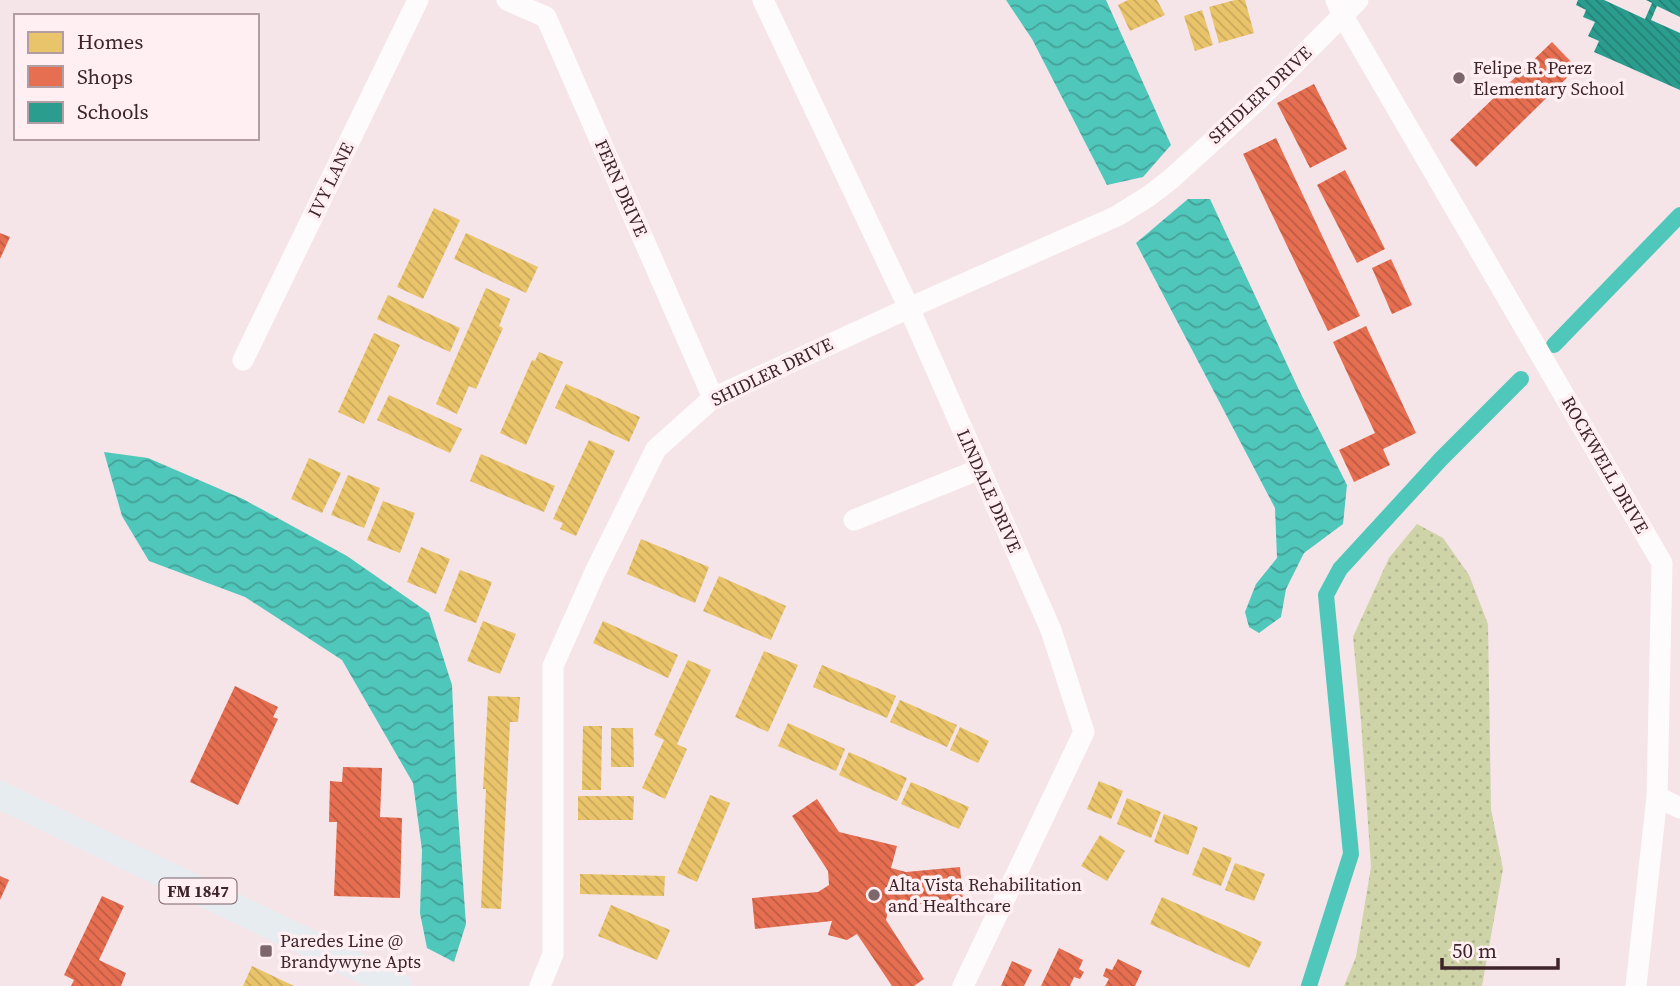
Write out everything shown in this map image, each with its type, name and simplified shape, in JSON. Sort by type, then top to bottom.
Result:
[{"type":"main road","name":"FM 1847","points":[[0,795],[398,986]]},
{"type":"street","name":"IVY LANE","points":[[243,360],[418,0]]},
{"type":"street","name":"FERN DRIVE","points":[[507,0],[546,17],[713,398]]},
{"type":"street","name":"LINDALE DRIVE","points":[[763,0],[909,308],[1051,630],[1084,732],[963,986]]},
{"type":"street","name":"SHIDLER DRIVE","points":[[540,986],[553,954],[553,666],[595,572],[656,449],[713,398],[1117,216],[1149,196],[1258,100],[1340,8],[1358,0]]},
{"type":"street","name":"ROCKWELL DRIVE","points":[[1340,8],[1671,567],[1657,797],[1636,986]]},
{"type":"street","points":[[854,520],[980,469]]},
{"type":"street","points":[[1657,797],[1680,808]]},
{"type":"green space","points":[[1417,524],[1443,538],[1469,575],[1488,624],[1491,809],[1503,869],[1482,986],[1344,986],[1356,957],[1371,867],[1353,637],[1389,558]]},
{"type":"water","points":[[1006,0],[1106,0],[1171,145],[1143,177],[1107,185],[1032,39]]},
{"type":"water","points":[[1188,199],[1210,199],[1299,390],[1347,485],[1343,524],[1304,553],[1286,589],[1281,617],[1259,633],[1249,627],[1245,612],[1256,584],[1277,558],[1275,508],[1136,243]]},
{"type":"water","points":[[104,452],[148,458],[243,499],[347,556],[429,613],[452,685],[466,924],[454,962],[427,948],[420,913],[422,850],[413,783],[342,660],[245,597],[149,561],[122,516]]},
{"type":"building: Homes","points":[[1128,0],[1157,0],[1165,15],[1130,31],[1118,5]]},
{"type":"building: Homes","points":[[1245,0],[1254,33],[1219,43],[1209,7]]},
{"type":"building: Homes","points":[[1202,10],[1213,45],[1195,51],[1184,16]]},
{"type":"building: Homes","points":[[434,208],[460,220],[423,299],[397,287]]},
{"type":"building: Homes","points":[[466,233],[538,267],[526,293],[454,259]]},
{"type":"building: Homes","points":[[486,288],[510,299],[499,326],[503,328],[476,389],[469,386],[457,414],[436,404]]},
{"type":"building: Homes","points":[[388,295],[460,328],[450,352],[377,319]]},
{"type":"building: Homes","points":[[374,333],[400,345],[364,424],[338,412]]},
{"type":"building: Homes","points":[[539,352],[563,362],[526,445],[500,433],[532,360],[535,361]]},
{"type":"building: Homes","points":[[566,384],[640,417],[629,442],[555,408]]},
{"type":"building: Homes","points":[[389,395],[462,429],[450,453],[377,420]]},
{"type":"building: Homes","points":[[589,440],[615,451],[576,536],[560,529],[563,523],[553,519]]},
{"type":"building: Homes","points":[[481,454],[555,486],[544,512],[470,481]]},
{"type":"building: Homes","points":[[309,458],[341,473],[322,513],[291,499]]},
{"type":"building: Homes","points":[[348,475],[380,488],[364,528],[331,515]]},
{"type":"building: Homes","points":[[383,501],[415,513],[400,553],[367,540]]},
{"type":"building: Homes","points":[[641,539],[709,567],[695,603],[627,574]]},
{"type":"building: Homes","points":[[421,547],[450,559],[436,594],[407,582]]},
{"type":"building: Homes","points":[[460,570],[492,582],[476,623],[444,611]]},
{"type":"building: Homes","points":[[719,576],[786,606],[771,640],[703,611]]},
{"type":"building: Homes","points":[[483,621],[516,634],[500,674],[467,661]]},
{"type":"building: Homes","points":[[603,621],[678,655],[668,678],[593,643]]},
{"type":"building: Homes","points":[[764,651],[798,665],[768,732],[735,717]]},
{"type":"building: Homes","points":[[688,660],[711,670],[677,744],[687,749],[665,799],[642,788],[664,740],[654,735]]},
{"type":"building: Homes","points":[[822,665],[896,696],[887,718],[813,687]]},
{"type":"building: Homes","points":[[488,696],[520,697],[518,722],[510,722],[501,909],[481,908]]},
{"type":"building: Homes","points":[[900,700],[957,725],[947,747],[890,722]]},
{"type":"building: Homes","points":[[788,723],[845,749],[836,771],[778,746]]},
{"type":"building: Homes","points":[[583,726],[602,726],[601,790],[582,790]]},
{"type":"building: Homes","points":[[960,727],[989,741],[978,763],[950,750]]},
{"type":"building: Homes","points":[[611,728],[633,728],[634,767],[611,767]]},
{"type":"building: Homes","points":[[849,752],[907,778],[897,801],[839,775]]},
{"type":"building: Homes","points":[[1099,781],[1123,791],[1111,819],[1087,809]]},
{"type":"building: Homes","points":[[911,782],[969,807],[959,829],[901,804]]},
{"type":"building: Homes","points":[[710,795],[730,803],[697,882],[677,873]]},
{"type":"building: Homes","points":[[578,796],[634,796],[633,820],[578,820]]},
{"type":"building: Homes","points":[[1127,798],[1161,812],[1151,838],[1117,824]]},
{"type":"building: Homes","points":[[1164,814],[1198,827],[1188,855],[1154,842]]},
{"type":"building: Homes","points":[[1100,835],[1125,851],[1107,881],[1081,866]]},
{"type":"building: Homes","points":[[1203,847],[1232,858],[1221,886],[1192,875]]},
{"type":"building: Homes","points":[[1235,863],[1265,874],[1254,901],[1225,890]]},
{"type":"building: Homes","points":[[580,874],[665,876],[664,896],[580,894]]},
{"type":"building: Homes","points":[[1162,897],[1262,942],[1249,968],[1150,924]]},
{"type":"building: Homes","points":[[611,905],[670,930],[657,960],[598,936]]},
{"type":"building: Homes","points":[[252,966],[294,986],[243,986]]},
{"type":"building: Shops","points":[[1552,42],[1577,68],[1476,167],[1450,140]]},
{"type":"building: Shops","points":[[1314,84],[1347,149],[1310,168],[1277,103]]},
{"type":"building: Shops","points":[[1276,138],[1360,316],[1328,331],[1243,154]]},
{"type":"building: Shops","points":[[1345,170],[1385,249],[1357,263],[1317,185]]},
{"type":"building: Shops","points":[[0,233],[10,237],[0,259]]},
{"type":"building: Shops","points":[[1391,259],[1412,305],[1392,314],[1372,268]]},
{"type":"building: Shops","points":[[1366,326],[1416,433],[1383,449],[1390,465],[1354,482],[1339,450],[1375,433],[1333,342]]},
{"type":"building: Shops","points":[[235,686],[278,707],[273,717],[278,719],[238,805],[190,782]]},
{"type":"building: Shops","points":[[343,767],[382,768],[380,817],[402,818],[400,898],[334,896],[337,822],[329,822],[330,781],[342,782]]},
{"type":"building: Shops","name":"Alta Vista Rehabilitation and Healthcare","points":[[817,799],[839,832],[897,846],[891,868],[906,872],[960,867],[963,900],[889,907],[886,920],[924,979],[914,986],[892,986],[857,934],[847,940],[828,935],[832,921],[755,929],[752,898],[818,892],[829,885],[828,871],[792,816]]},
{"type":"building: Shops","points":[[0,876],[9,880],[0,900]]},
{"type":"building: Shops","points":[[102,896],[124,906],[99,960],[126,973],[121,986],[71,986],[74,980],[64,975]]},
{"type":"building: Shops","points":[[1059,948],[1083,960],[1079,969],[1084,972],[1080,979],[1074,977],[1070,986],[1041,986]]},
{"type":"building: Shops","points":[[1118,959],[1142,971],[1135,986],[1105,986],[1109,979],[1103,976],[1106,968],[1112,970]]},
{"type":"building: Shops","points":[[1012,961],[1032,970],[1024,986],[1001,986]]},
{"type":"building: Schools","points":[[1578,0],[1604,0],[1645,19],[1652,3],[1646,0],[1680,0],[1680,17],[1657,6],[1651,20],[1680,33],[1680,90],[1594,52],[1599,41],[1588,36],[1595,22],[1583,17],[1586,10],[1576,5]]},
{"type":"waterway","points":[[1554,345],[1680,215]]},
{"type":"waterway","points":[[1309,986],[1351,854],[1326,595],[1340,569],[1441,459],[1521,379]]},
{"type":"place","name":"Felipe R. Perez Elementary School","points":[[1459,78]]},
{"type":"place","name":"Alta Vista Rehabilitation and Healthcare","points":[[874,895]]},
{"type":"place","name":"Paredes Line @ Brandywyne Apts","points":[[266,951]]}]
